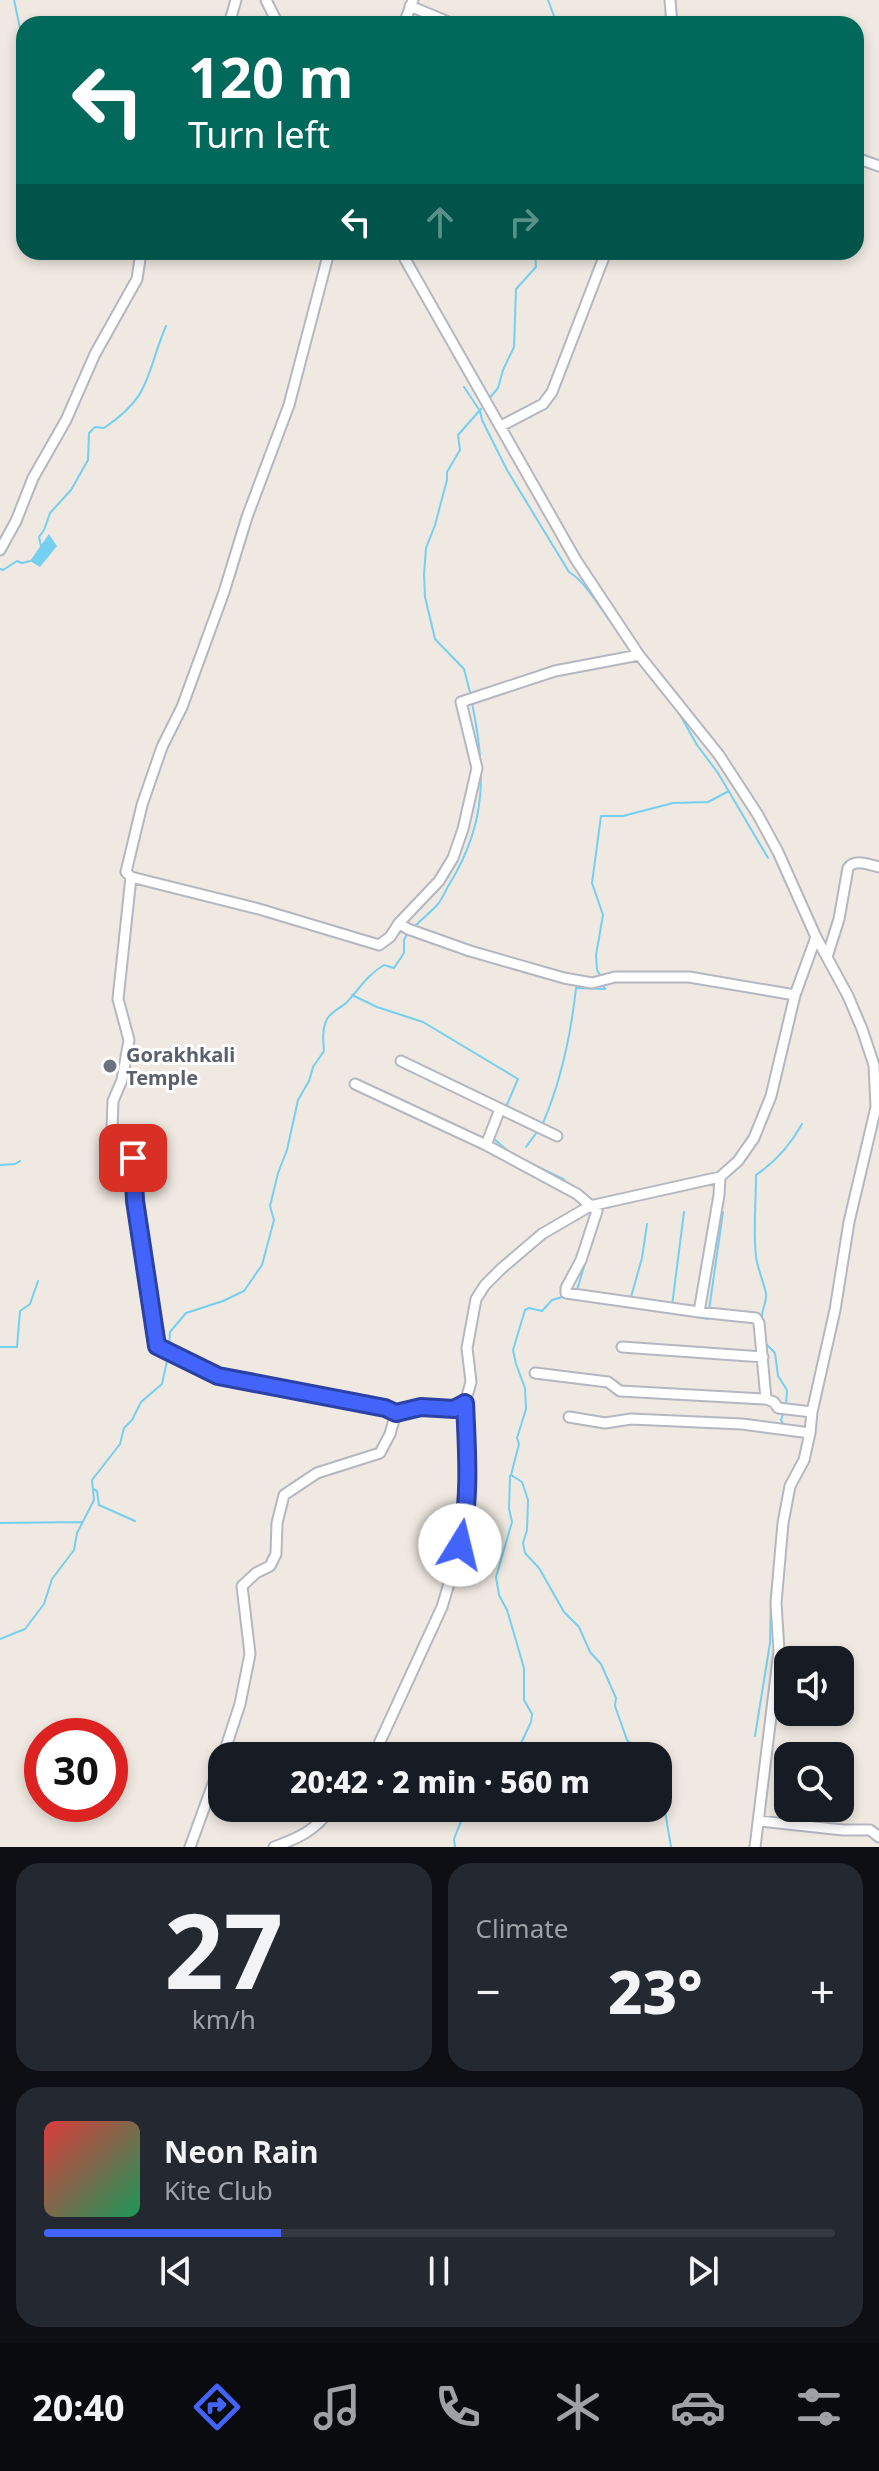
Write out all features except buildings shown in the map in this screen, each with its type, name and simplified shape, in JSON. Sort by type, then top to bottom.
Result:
[{"type":"street","points":[[411,3],[437,16]]},
{"type":"street","points":[[0,550],[16,521],[33,478],[66,420],[95,354],[137,279],[140,260]]},
{"type":"street","points":[[327,260],[289,405],[182,707],[162,747],[142,805],[126,872],[131,877],[259,909],[379,945],[390,937],[399,923],[439,881],[453,858],[463,829],[477,768],[461,702],[555,671],[639,655]]},
{"type":"street","points":[[406,260],[576,560],[639,655],[719,755],[758,815],[862,1029],[874,1065],[878,1108],[849,1222],[835,1310],[804,1460],[790,1486],[783,1523],[776,1603],[779,1651],[755,1847]]},
{"type":"street","points":[[501,426],[543,404],[552,392],[603,260]]},
{"type":"street","points":[[827,957],[839,919],[848,868],[857,862],[879,867]]},
{"type":"street","points":[[131,877],[118,999],[129,1040],[122,1080],[113,1101],[112,1128],[130,1139],[135,1201],[157,1346],[218,1376],[385,1408],[396,1413],[421,1407],[454,1409],[465,1403]]},
{"type":"street","points":[[399,923],[470,951],[564,978],[592,983],[615,977],[689,977],[795,995]]},
{"type":"street","points":[[380,1742],[442,1607],[466,1522],[468,1459],[465,1403],[471,1382],[467,1348],[476,1299],[493,1277],[542,1234],[590,1206],[720,1177],[738,1161],[754,1138],[771,1096],[795,995],[816,937]]},
{"type":"street","points":[[401,1061],[557,1136]]},
{"type":"street","points":[[355,1084],[486,1145],[577,1194],[597,1211],[566,1293],[756,1318],[766,1399]]},
{"type":"street","points":[[486,1145],[500,1109]]},
{"type":"street","points":[[699,1312],[720,1177]]},
{"type":"street","points":[[622,1347],[763,1357]]},
{"type":"street","points":[[535,1373],[608,1382],[620,1391],[766,1399],[778,1408],[812,1412]]},
{"type":"street","points":[[228,1742],[240,1704],[250,1654],[242,1586],[256,1573],[270,1566],[276,1554],[277,1523],[284,1495],[317,1473],[380,1453],[396,1413]]},
{"type":"street","points":[[569,1417],[605,1423],[631,1419],[742,1424],[810,1433]]},
{"type":"street","points":[[190,1847],[208,1798]]},
{"type":"street","points":[[759,1821],[870,1830],[879,1837]]},
{"type":"street","points":[[274,1847],[303,1837],[321,1822]]},
{"type":"water","points":[[49,534],[57,546],[40,567],[30,561]]},
{"type":"waterway","points":[[14,0],[17,16]]},
{"type":"waterway","points":[[548,0],[554,16]]},
{"type":"waterway","points":[[488,400],[498,388],[514,347],[516,289],[536,267],[536,260]]},
{"type":"waterway","points":[[41,546],[39,537],[50,513],[71,490],[88,460],[89,433],[95,427],[104,428],[120,416],[140,394],[166,326]]},
{"type":"waterway","points":[[464,387],[480,411],[507,470],[569,572],[589,592],[620,634]]},
{"type":"waterway","points":[[470,692],[464,669],[435,639],[425,597],[424,574],[426,548],[435,525],[447,472],[460,450],[458,435],[481,409]]},
{"type":"waterway","points":[[0,569],[17,561],[30,561]]},
{"type":"waterway","points":[[415,926],[441,899],[462,861],[477,817],[480,751],[472,703]]},
{"type":"waterway","points":[[679,713],[768,858]]},
{"type":"waterway","points":[[602,978],[597,970],[596,955],[603,915],[592,883],[601,816],[623,816],[673,803],[708,802],[729,791]]},
{"type":"waterway","points":[[169,1349],[170,1332],[186,1313],[244,1291],[262,1265],[274,1220],[270,1206],[278,1173],[287,1150],[298,1100],[324,1051],[327,1019],[378,969],[384,965],[394,968],[404,953],[407,934]]},
{"type":"waterway","points":[[543,1123],[564,1057],[576,988],[605,989],[603,985]]},
{"type":"waterway","points":[[352,995],[423,1022],[518,1079],[506,1107]]},
{"type":"waterway","points":[[762,1318],[766,1294],[755,1247],[756,1175],[782,1152],[802,1124]]},
{"type":"waterway","points":[[526,1147],[537,1132]]},
{"type":"waterway","points":[[493,1138],[509,1152]]},
{"type":"waterway","points":[[522,1159],[568,1184]]},
{"type":"waterway","points":[[0,1165],[20,1161]]},
{"type":"waterway","points":[[672,1306],[684,1212]]},
{"type":"waterway","points":[[709,1310],[723,1212]]},
{"type":"waterway","points":[[631,1297],[647,1224]]},
{"type":"waterway","points":[[577,1290],[596,1227]]},
{"type":"waterway","points":[[0,1347],[17,1347],[20,1311],[30,1304],[38,1281]]},
{"type":"waterway","points":[[566,1296],[552,1300],[542,1311],[525,1310],[513,1350],[525,1388],[526,1409],[511,1475],[522,1482],[528,1500],[527,1530],[523,1543],[525,1553],[539,1568],[564,1612],[579,1627],[590,1652],[601,1664],[616,1698],[615,1706],[629,1742]]},
{"type":"waterway","points":[[682,1314],[708,1319],[708,1316]]},
{"type":"waterway","points":[[764,1332],[766,1344],[775,1353],[778,1376],[787,1390],[786,1404]]},
{"type":"waterway","points":[[0,1639],[25,1629],[44,1604],[52,1579],[74,1550],[77,1533],[94,1500],[92,1480],[120,1444],[124,1428],[141,1402],[162,1384],[168,1356]]},
{"type":"waterway","points":[[783,1414],[781,1420],[784,1426]]},
{"type":"waterway","points":[[510,1476],[509,1509],[512,1522],[496,1577],[499,1595],[507,1610],[524,1668],[524,1700],[532,1714],[522,1742]]},
{"type":"waterway","points":[[93,1489],[97,1491],[99,1505],[135,1521]]},
{"type":"waterway","points":[[0,1523],[83,1522]]},
{"type":"waterway","points":[[775,1566],[777,1548]]},
{"type":"waterway","points":[[755,1736],[770,1643],[774,1572]]},
{"type":"waterway","points":[[455,1847],[454,1839],[461,1822]]},
{"type":"waterway","points":[[667,1822],[671,1847]]},
{"type":"place","name":"Gorakhkali Temple","points":[[110,1066]]},
{"type":"route","points":[[133,1158],[135,1201],[157,1346],[218,1376],[385,1408],[396,1413],[421,1407],[454,1409],[465,1403],[468,1459],[466,1522],[460,1545]]}]
